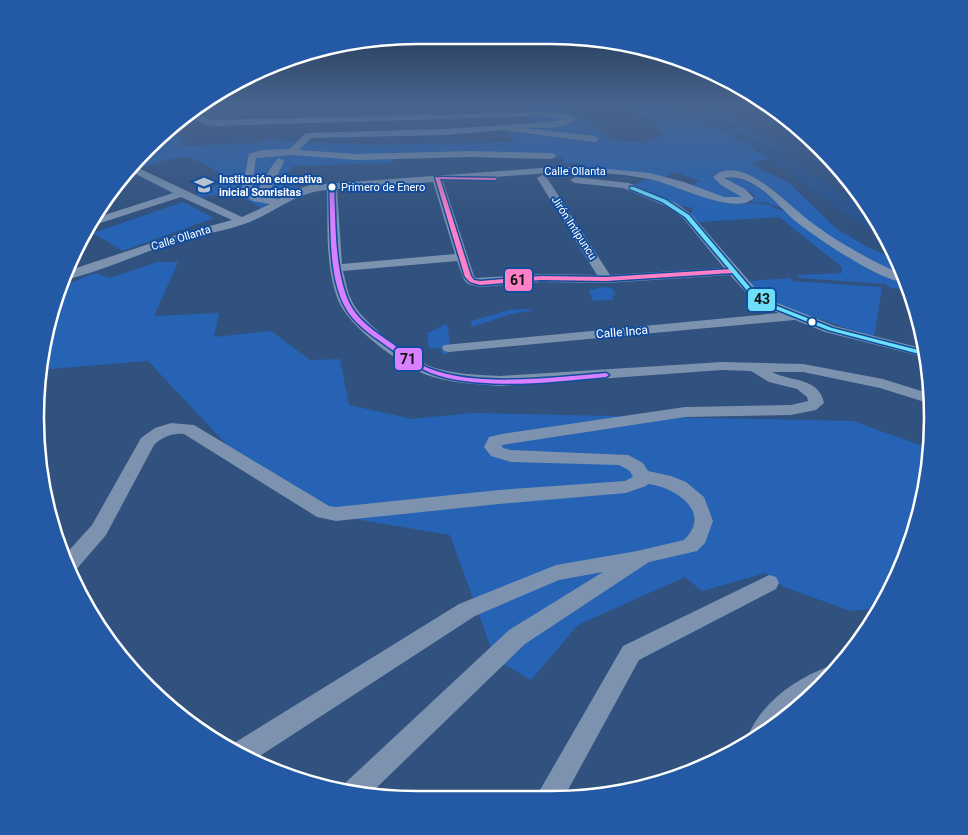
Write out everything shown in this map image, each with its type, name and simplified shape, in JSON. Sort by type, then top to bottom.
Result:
[{"type":"street","points":[[292,152],[300,144]]},
{"type":"street","points":[[280,202],[257,199],[246,194],[252,156],[262,153],[292,152],[357,157],[470,154],[552,156]]},
{"type":"street","points":[[257,199],[268,186],[279,161]]},
{"type":"street","points":[[137,170],[242,221]]},
{"type":"street","name":"Calle Ollanta","points":[[72,274],[177,238],[242,221],[310,188],[555,170],[603,170],[650,175],[734,201],[749,198],[746,193],[721,181],[718,177],[723,174],[740,175],[760,183],[798,217],[833,241],[897,277]]},
{"type":"street","points":[[732,271],[606,279],[541,278],[480,283],[472,281],[468,277],[437,178],[542,178],[600,181],[625,186],[652,195],[672,205],[687,216],[732,271],[759,298],[796,316],[830,329],[918,352]]},
{"type":"street","name":"Jirón Intipuncu","points":[[542,178],[606,279]]},
{"type":"street","points":[[332,186],[336,268],[345,301],[356,318],[411,362],[430,371],[464,378],[500,381],[649,372],[684,368],[753,366],[803,368],[883,384],[923,397]]},
{"type":"street","points":[[101,220],[182,193]]},
{"type":"street","points":[[336,268],[463,257]]},
{"type":"street","name":"Calle Inca","points":[[449,348],[796,316]]},
{"type":"street","points":[[642,477],[637,466],[622,459],[511,456],[497,452],[493,447],[495,441],[502,439],[604,423],[685,412],[791,410],[810,407],[816,403],[816,398],[811,391],[802,385],[774,378],[753,366]]},
{"type":"street","points":[[72,561],[99,530],[146,442],[157,433],[169,427],[188,429],[324,512],[336,514],[499,496],[626,487],[640,482],[642,477]]},
{"type":"street","points":[[247,750],[467,610],[556,573],[690,546],[698,538],[704,521],[697,502],[681,488],[657,478],[642,477]]},
{"type":"street","points":[[360,786],[517,637],[644,556]]},
{"type":"street","points":[[554,791],[631,653],[769,583]]},
{"type":"street","points":[[779,713],[789,701],[813,684]]},
{"type":"shaded area","points":[[163,144],[180,144],[185,146],[234,144],[748,144],[772,158],[751,162],[755,166],[789,183],[837,229],[867,247],[888,256],[894,271],[867,258],[829,236],[808,221],[765,184],[753,178],[729,173],[723,173],[714,177],[720,183],[742,196],[740,198],[725,198],[689,186],[700,181],[675,172],[663,178],[583,170],[579,163],[564,163],[564,158],[552,156],[476,151],[397,153],[392,163],[295,166],[272,184],[300,187],[261,208],[235,193],[190,198],[227,180],[213,169],[194,159],[179,157],[139,167]]},
{"type":"shaded area","points":[[767,144],[771,144],[787,154]]},
{"type":"shaded area","points":[[647,179],[666,183],[722,202],[732,204],[764,204],[786,211],[898,280],[901,289],[890,288],[886,284],[800,278],[797,275],[842,273],[842,267],[779,217],[699,222],[691,216],[693,208],[673,204],[635,185]]},
{"type":"shaded area","points":[[727,179],[745,181],[759,188],[783,209],[766,202],[750,203],[754,200],[755,195],[729,182]]},
{"type":"shaded area","points":[[183,202],[214,218],[123,251],[93,233]]},
{"type":"shaded area","points":[[157,262],[178,262],[154,316],[219,313],[214,337],[271,331],[310,360],[340,359],[349,405],[412,419],[472,413],[853,421],[923,446],[912,514],[896,561],[871,609],[850,611],[782,586],[766,573],[702,591],[685,577],[578,625],[531,680],[495,659],[450,535],[343,517],[228,446],[148,361],[47,369],[56,321],[69,284],[95,273],[110,278]]},
{"type":"shaded area","points":[[790,278],[792,281],[882,287],[874,337],[798,312],[759,294],[749,281]]},
{"type":"shaded area","points":[[604,287],[612,288],[616,295],[612,295],[614,299],[593,301],[589,290]]},
{"type":"shaded area","points":[[509,310],[534,310],[511,314],[472,327],[471,321]]},
{"type":"shaded area","points":[[447,324],[451,348],[448,348],[449,354],[442,354],[441,348],[429,349],[427,333]]},
{"type":"waterway","points":[[757,144],[868,221]]},
{"type":"transit line","name":"61","points":[[495,179],[437,178],[468,277],[472,281],[480,283],[541,278],[606,279],[732,271]]},
{"type":"transit line","name":"71","points":[[332,187],[335,259],[345,300],[352,312],[362,323],[411,360],[428,370],[447,376],[492,381],[540,380],[606,375]]},
{"type":"transit line","name":"43","points":[[632,188],[664,201],[687,216],[752,293],[770,305],[830,329],[918,352]]},
{"type":"place","name":"Institución educativa inicial Sonrisitas","points":[[204,185]]},
{"type":"place","name":"Primero de Enero","points":[[332,187]]}]
